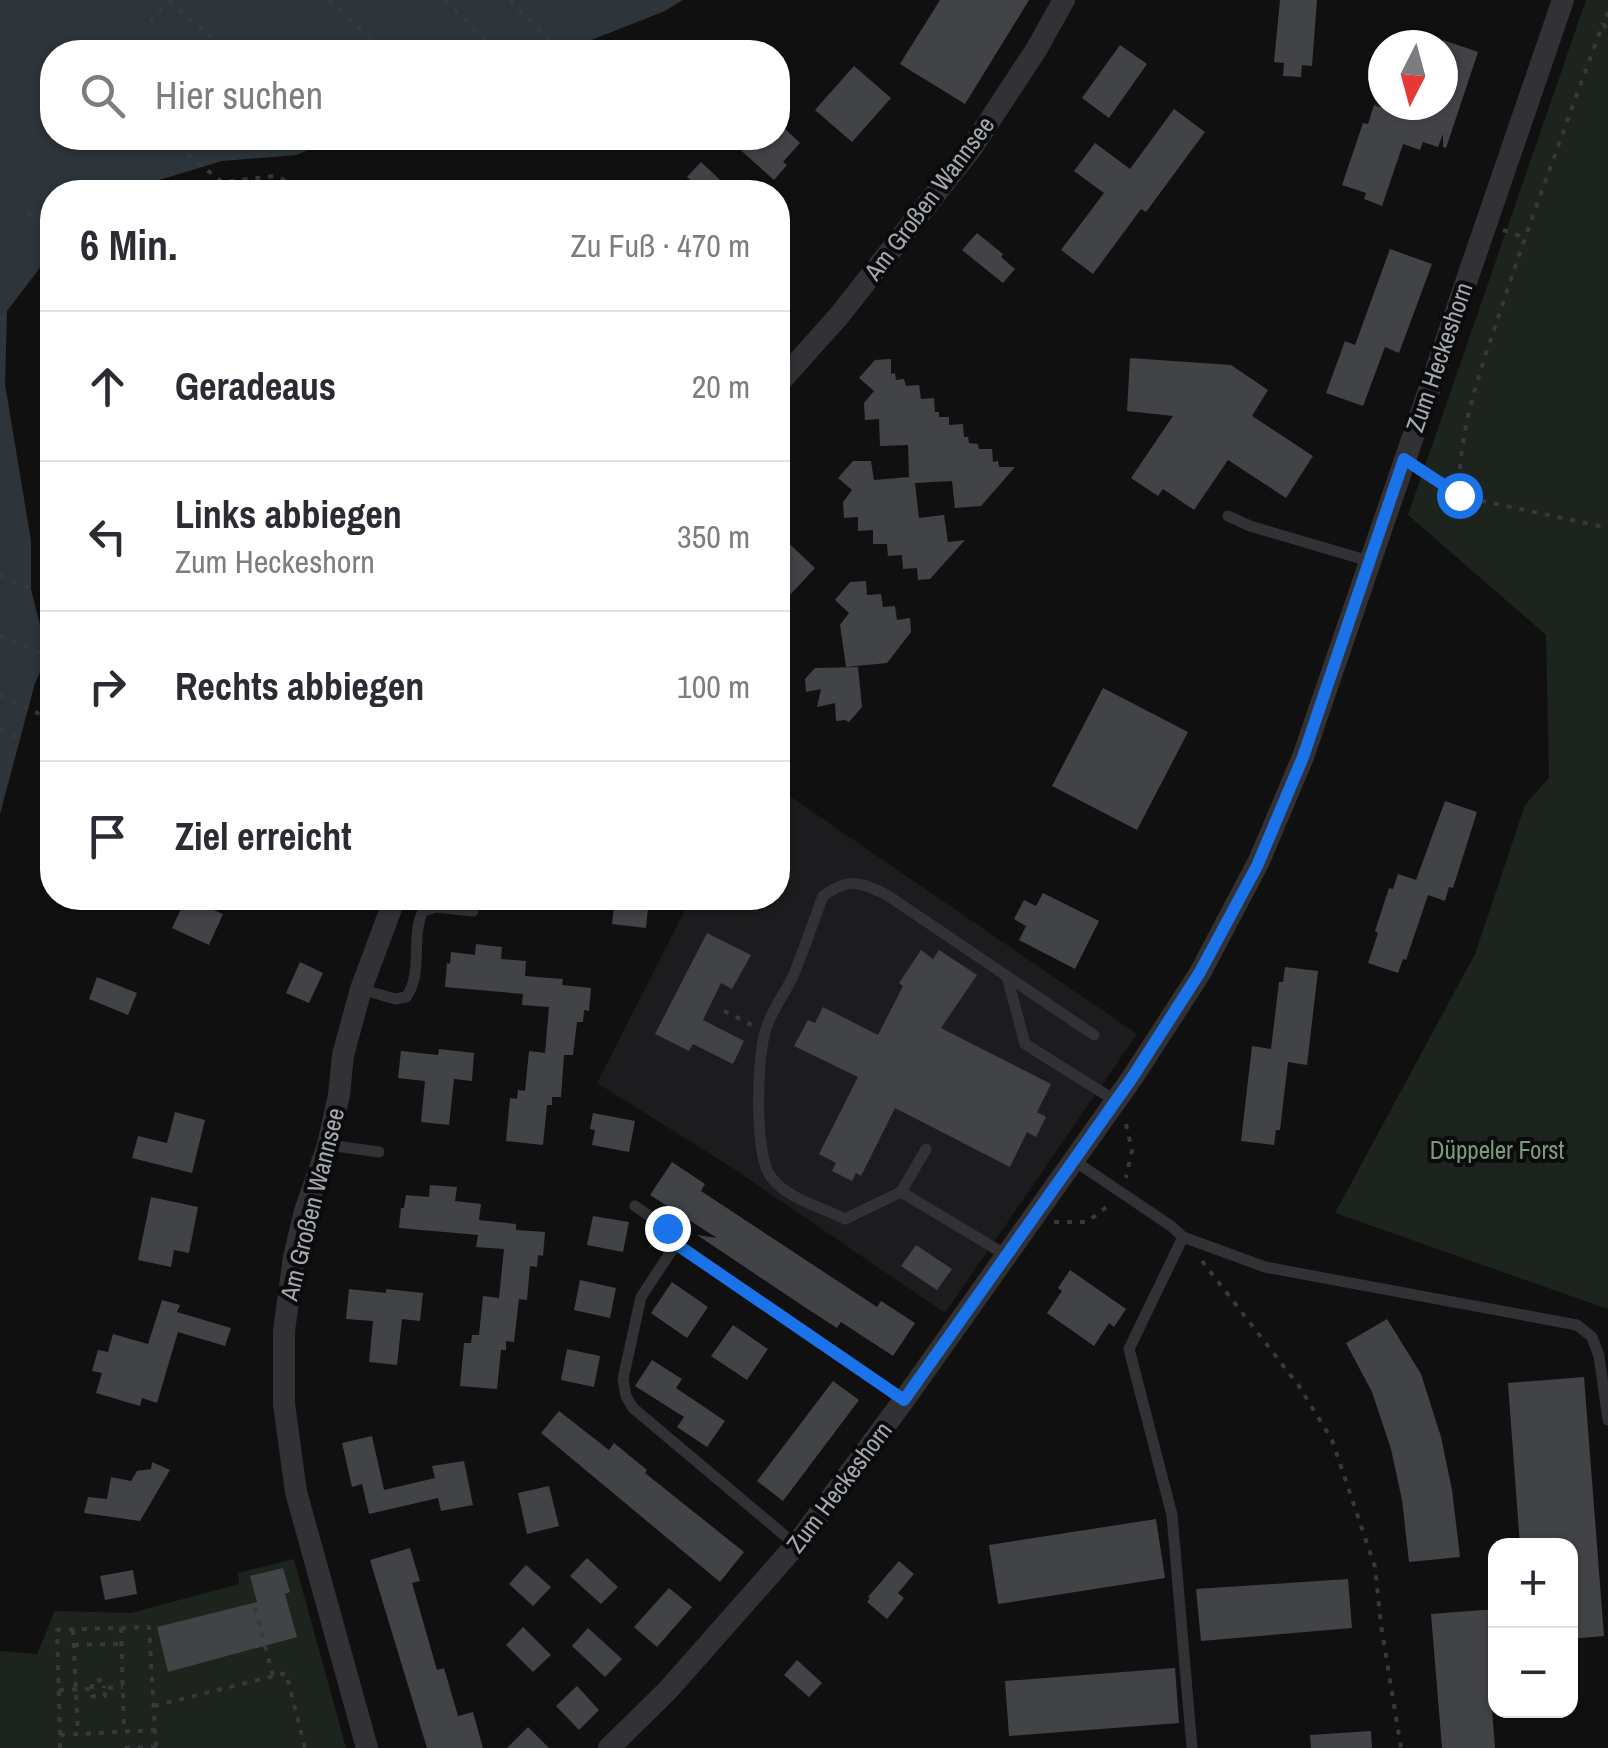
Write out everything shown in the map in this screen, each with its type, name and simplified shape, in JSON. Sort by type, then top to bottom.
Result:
[{"type":"street","name":"Am Großen Wannsee","points":[[790,371],[838,317],[971,149],[1064,0]]},
{"type":"street","name":"Zum Heckeshorn","points":[[609,1748],[668,1690],[796,1545],[1118,1098],[1200,972],[1259,861],[1303,757],[1563,0]]},
{"type":"street","name":"Am Großen Wannsee","points":[[367,1748],[296,1492],[284,1404],[284,1331],[305,1211],[328,1145],[343,1055],[386,910]]},
{"type":"lane","points":[[1228,516],[1369,561]]},
{"type":"lane","points":[[926,1149],[901,1192],[845,1219],[790,1194],[772,1180],[764,1164],[759,1097],[765,1031],[792,978],[823,896],[835,887],[849,882],[866,884],[887,895],[1094,1035]]},
{"type":"lane","points":[[360,989],[396,998],[406,996],[413,987],[418,922],[426,910]]},
{"type":"lane","points":[[458,910],[473,912]]},
{"type":"lane","points":[[1007,976],[1025,1044],[1118,1098]]},
{"type":"lane","points":[[328,1145],[379,1152]]},
{"type":"lane","points":[[1074,1160],[1183,1237],[1264,1268],[1577,1325],[1592,1337],[1599,1356],[1608,1420]]},
{"type":"lane","points":[[901,1192],[1006,1255]]},
{"type":"lane","points":[[635,1206],[667,1228],[676,1244],[904,1400]]},
{"type":"lane","points":[[1183,1237],[1128,1349],[1172,1515],[1192,1748]]},
{"type":"lane","points":[[676,1244],[641,1297],[623,1379],[626,1396],[633,1408],[796,1545]]},
{"type":"path","points":[[150,21],[169,0],[216,40]]},
{"type":"path","points":[[329,0],[372,40]]},
{"type":"path","points":[[444,0],[485,40]]},
{"type":"path","points":[[520,0],[512,2],[548,40]]},
{"type":"path","points":[[1459,495],[1459,461],[1468,412],[1525,238],[1608,12]]},
{"type":"path","points":[[1602,24],[1608,32]]},
{"type":"path","points":[[181,150],[220,180]]},
{"type":"path","points":[[239,180],[274,176],[284,180]]},
{"type":"path","points":[[27,213],[40,222]]},
{"type":"path","points":[[1404,459],[1459,495],[1608,528]]},
{"type":"path","points":[[0,575],[31,588]]},
{"type":"path","points":[[0,636],[40,653]]},
{"type":"path","points":[[0,694],[40,714]]},
{"type":"path","points":[[0,729],[21,739]]},
{"type":"path","points":[[724,1012],[765,1031]]},
{"type":"path","points":[[1029,1223],[1087,1222],[1123,1194],[1132,1150],[1118,1098]]},
{"type":"path","points":[[1183,1237],[1299,1386],[1332,1440],[1375,1567],[1401,1748]]},
{"type":"path","points":[[255,1608],[273,1676]]},
{"type":"path","points":[[60,1748],[57,1630],[149,1627],[156,1747],[125,1748]]},
{"type":"path","points":[[121,1628],[124,1732]]},
{"type":"path","points":[[73,1630],[78,1734]]},
{"type":"path","points":[[74,1645],[122,1644]]},
{"type":"path","points":[[154,1706],[286,1673],[305,1748]]},
{"type":"path","points":[[58,1690],[92,1689],[92,1681],[104,1680],[104,1688],[123,1687]]},
{"type":"path","points":[[60,1735],[156,1730]]},
{"type":"shaded area","points":[[0,0],[683,0],[591,40],[40,40],[40,150],[309,150],[296,155],[222,161],[159,180],[40,180],[40,268],[7,311],[5,384],[31,541],[31,589],[40,624],[40,673],[0,814]]},
{"type":"shaded area","points":[[790,796],[1137,1034],[945,1313],[731,1167],[597,1083],[685,910],[790,910]]},
{"type":"green space","name":"Düppeler Forst","points":[[1586,0],[1608,0],[1608,1309],[1335,1213],[1475,954],[1525,805],[1549,778],[1546,635],[1408,515]]},
{"type":"green space","points":[[294,1559],[346,1748],[0,1748],[0,1651],[37,1654],[55,1611],[131,1613],[239,1584],[238,1573]]},
{"type":"building","points":[[940,0],[1029,0],[965,104],[900,64]]},
{"type":"building","points":[[1280,0],[1317,0],[1312,66],[1302,65],[1301,77],[1283,76],[1284,63],[1274,62]]},
{"type":"building","points":[[1120,45],[1147,64],[1109,118],[1082,98]]},
{"type":"building","points":[[1458,45],[1478,52],[1458,112]]},
{"type":"building","points":[[854,66],[891,98],[852,142],[815,110]]},
{"type":"building","points":[[1174,109],[1205,132],[1146,212],[1141,209],[1093,274],[1061,250],[1104,193],[1074,171],[1095,143],[1130,169]]},
{"type":"building","points":[[1369,120],[1455,120],[1446,148],[1443,134],[1438,147],[1423,142],[1420,150],[1403,144],[1382,206],[1364,199],[1366,193],[1342,185],[1363,123],[1368,124]]},
{"type":"building","points":[[790,133],[800,143],[774,180],[740,150],[790,150]]},
{"type":"building","points":[[701,162],[720,180],[690,180],[687,177]]},
{"type":"building","points":[[977,233],[1015,269],[1003,283],[962,250]]},
{"type":"building","points":[[1390,249],[1432,264],[1399,353],[1385,347],[1363,406],[1326,393],[1345,341],[1355,345]]},
{"type":"building","points":[[1130,358],[1231,365],[1268,390],[1252,416],[1313,456],[1286,498],[1228,460],[1194,510],[1163,489],[1158,496],[1131,478],[1173,416],[1127,411]]},
{"type":"building","points":[[891,359],[891,374],[895,373],[896,380],[904,379],[906,386],[919,385],[921,399],[934,398],[939,417],[949,417],[949,425],[963,424],[969,443],[978,444],[979,449],[992,449],[993,462],[998,461],[999,467],[1015,467],[981,506],[955,508],[952,481],[915,483],[919,518],[944,515],[948,542],[965,540],[930,579],[918,580],[917,568],[903,569],[902,555],[888,556],[887,544],[873,544],[873,530],[858,531],[858,517],[844,518],[843,502],[852,490],[838,478],[853,461],[871,461],[874,480],[909,477],[908,445],[880,446],[879,419],[865,420],[864,403],[874,391],[859,378],[875,360]]},
{"type":"building","points":[[790,544],[815,568],[790,595]]},
{"type":"building","points":[[866,581],[867,595],[881,594],[883,607],[895,606],[897,620],[910,618],[911,632],[887,663],[846,667],[840,625],[849,613],[835,600],[850,582]]},
{"type":"building","points":[[858,667],[862,707],[849,722],[836,721],[835,703],[817,707],[821,689],[806,692],[805,679],[815,668]]},
{"type":"building","points":[[1103,688],[1188,732],[1137,830],[1052,786]]},
{"type":"building","points":[[1445,801],[1477,812],[1453,888],[1449,887],[1445,901],[1428,895],[1398,973],[1368,963],[1389,888],[1393,889],[1398,874],[1416,880]]},
{"type":"building","points":[[1043,893],[1099,921],[1075,969],[1019,940],[1026,926],[1014,919],[1024,900],[1036,906]]},
{"type":"building","points":[[180,910],[214,910],[223,914],[209,945],[172,928]]},
{"type":"building","points":[[614,910],[648,910],[646,928],[612,924]]},
{"type":"building","points":[[707,933],[751,955],[732,989],[721,983],[703,1020],[744,1041],[733,1064],[693,1044],[689,1051],[655,1034]]},
{"type":"building","points":[[476,944],[502,947],[501,959],[526,961],[525,976],[563,979],[562,985],[591,988],[589,1011],[584,1010],[583,1022],[577,1022],[573,1055],[564,1055],[561,1097],[552,1097],[552,1105],[547,1105],[543,1145],[506,1141],[510,1098],[517,1099],[518,1090],[525,1091],[529,1051],[545,1053],[549,1007],[522,1005],[523,994],[445,987],[451,952],[475,955]]},
{"type":"building","points":[[921,950],[933,959],[939,950],[977,975],[941,1028],[1051,1084],[1037,1112],[1046,1117],[1036,1137],[1027,1132],[1010,1167],[895,1108],[861,1176],[856,1173],[852,1181],[832,1171],[836,1163],[819,1154],[858,1077],[794,1046],[808,1020],[815,1023],[823,1007],[878,1035],[903,986],[899,983]]},
{"type":"building","points":[[300,962],[323,973],[309,1003],[286,993]]},
{"type":"building","points":[[1285,967],[1318,971],[1307,1065],[1288,1062],[1280,1130],[1276,1130],[1274,1145],[1241,1141],[1252,1046],[1271,1049],[1279,982],[1283,982]]},
{"type":"building","points":[[97,977],[137,993],[128,1015],[89,999]]},
{"type":"building","points":[[439,1049],[474,1053],[472,1081],[454,1079],[449,1125],[421,1122],[425,1081],[398,1078],[401,1051],[438,1055]]},
{"type":"building","points":[[175,1112],[205,1120],[192,1173],[132,1158],[138,1136],[167,1143]]},
{"type":"building","points":[[593,1113],[635,1121],[629,1152],[592,1145]]},
{"type":"building","points":[[672,1162],[705,1184],[701,1191],[877,1307],[881,1301],[915,1323],[893,1356],[841,1322],[837,1328],[803,1306],[697,1235],[717,1238],[650,1195]]},
{"type":"building","points":[[430,1185],[457,1187],[455,1201],[481,1204],[479,1220],[516,1224],[516,1230],[545,1232],[543,1256],[538,1255],[537,1267],[530,1266],[527,1300],[519,1299],[514,1342],[506,1341],[506,1350],[501,1350],[497,1389],[460,1386],[464,1343],[471,1343],[472,1335],[479,1335],[483,1296],[499,1298],[504,1249],[476,1247],[478,1235],[399,1228],[406,1195],[429,1197]]},
{"type":"building","points":[[151,1197],[198,1207],[189,1253],[174,1250],[171,1267],[138,1260]]},
{"type":"building","points":[[593,1216],[629,1222],[623,1252],[587,1245]]},
{"type":"building","points":[[916,1245],[952,1269],[937,1290],[901,1266]]},
{"type":"building","points":[[1070,1270],[1126,1309],[1114,1327],[1109,1323],[1094,1346],[1047,1313]]},
{"type":"building","points":[[580,1280],[616,1288],[610,1318],[574,1310]]},
{"type":"building","points":[[672,1282],[708,1307],[687,1338],[651,1313]]},
{"type":"building","points":[[349,1289],[423,1293],[420,1321],[402,1319],[397,1365],[369,1362],[373,1321],[346,1319]]},
{"type":"building","points":[[162,1300],[180,1305],[177,1312],[231,1328],[225,1346],[178,1332],[157,1403],[142,1398],[140,1406],[96,1393],[102,1373],[92,1371],[98,1350],[108,1352],[113,1334],[148,1344]]},
{"type":"building","points":[[1387,1319],[1421,1374],[1441,1437],[1460,1557],[1409,1562],[1391,1449],[1372,1392],[1346,1343]]},
{"type":"building","points":[[733,1325],[768,1349],[747,1380],[711,1356]]},
{"type":"building","points":[[567,1349],[600,1356],[594,1387],[561,1380]]},
{"type":"building","points":[[652,1360],[682,1379],[676,1388],[725,1421],[707,1447],[677,1427],[684,1417],[635,1386]]},
{"type":"building","points":[[1584,1377],[1604,1636],[1578,1638],[1578,1538],[1519,1538],[1508,1383]]},
{"type":"building","points":[[833,1381],[859,1400],[783,1501],[757,1481]]},
{"type":"building","points":[[559,1411],[609,1450],[614,1443],[647,1470],[645,1473],[744,1552],[720,1582],[541,1433]]},
{"type":"building","points":[[372,1436],[384,1490],[435,1478],[432,1466],[464,1461],[473,1505],[441,1511],[438,1498],[369,1514],[362,1484],[352,1487],[342,1443]]},
{"type":"building","points":[[152,1462],[170,1470],[140,1521],[84,1513],[88,1497],[107,1499],[111,1477],[131,1481],[137,1471],[151,1469]]},
{"type":"building","points":[[549,1486],[559,1526],[527,1534],[518,1493]]},
{"type":"building","points":[[1156,1519],[1165,1578],[998,1604],[989,1545]]},
{"type":"building","points":[[410,1548],[420,1581],[412,1583],[437,1670],[444,1668],[458,1716],[473,1712],[483,1748],[427,1748],[370,1560]]},
{"type":"building","points":[[587,1558],[618,1587],[601,1604],[570,1576]]},
{"type":"building","points":[[899,1561],[914,1574],[898,1593],[904,1598],[887,1619],[867,1602],[868,1597]]},
{"type":"building","points":[[526,1565],[551,1587],[533,1606],[509,1584]]},
{"type":"building","points":[[283,1568],[290,1592],[285,1594],[297,1637],[168,1672],[157,1627],[257,1602],[250,1576]]},
{"type":"building","points":[[133,1570],[137,1594],[105,1600],[100,1576]]},
{"type":"building","points":[[1348,1579],[1352,1628],[1201,1641],[1196,1589]]},
{"type":"building","points":[[669,1588],[692,1607],[657,1647],[634,1627]]},
{"type":"building","points":[[1488,1610],[1488,1718],[1493,1718],[1495,1748],[1442,1748],[1431,1614]]},
{"type":"building","points":[[523,1627],[551,1655],[533,1672],[506,1645]]},
{"type":"building","points":[[588,1628],[622,1659],[605,1677],[572,1646]]},
{"type":"building","points":[[797,1660],[822,1683],[809,1697],[784,1675]]},
{"type":"building","points":[[1175,1668],[1179,1723],[1009,1736],[1005,1681]]},
{"type":"building","points":[[577,1686],[599,1710],[579,1730],[556,1706]]},
{"type":"building","points":[[528,1727],[549,1748],[507,1748]]},
{"type":"building","points":[[1371,1731],[1372,1748],[1311,1748],[1310,1735]]},
{"type":"route","points":[[667,1228],[676,1244],[904,1400],[1132,1078],[1200,972],[1257,866],[1303,757],[1404,459],[1459,495]]}]
